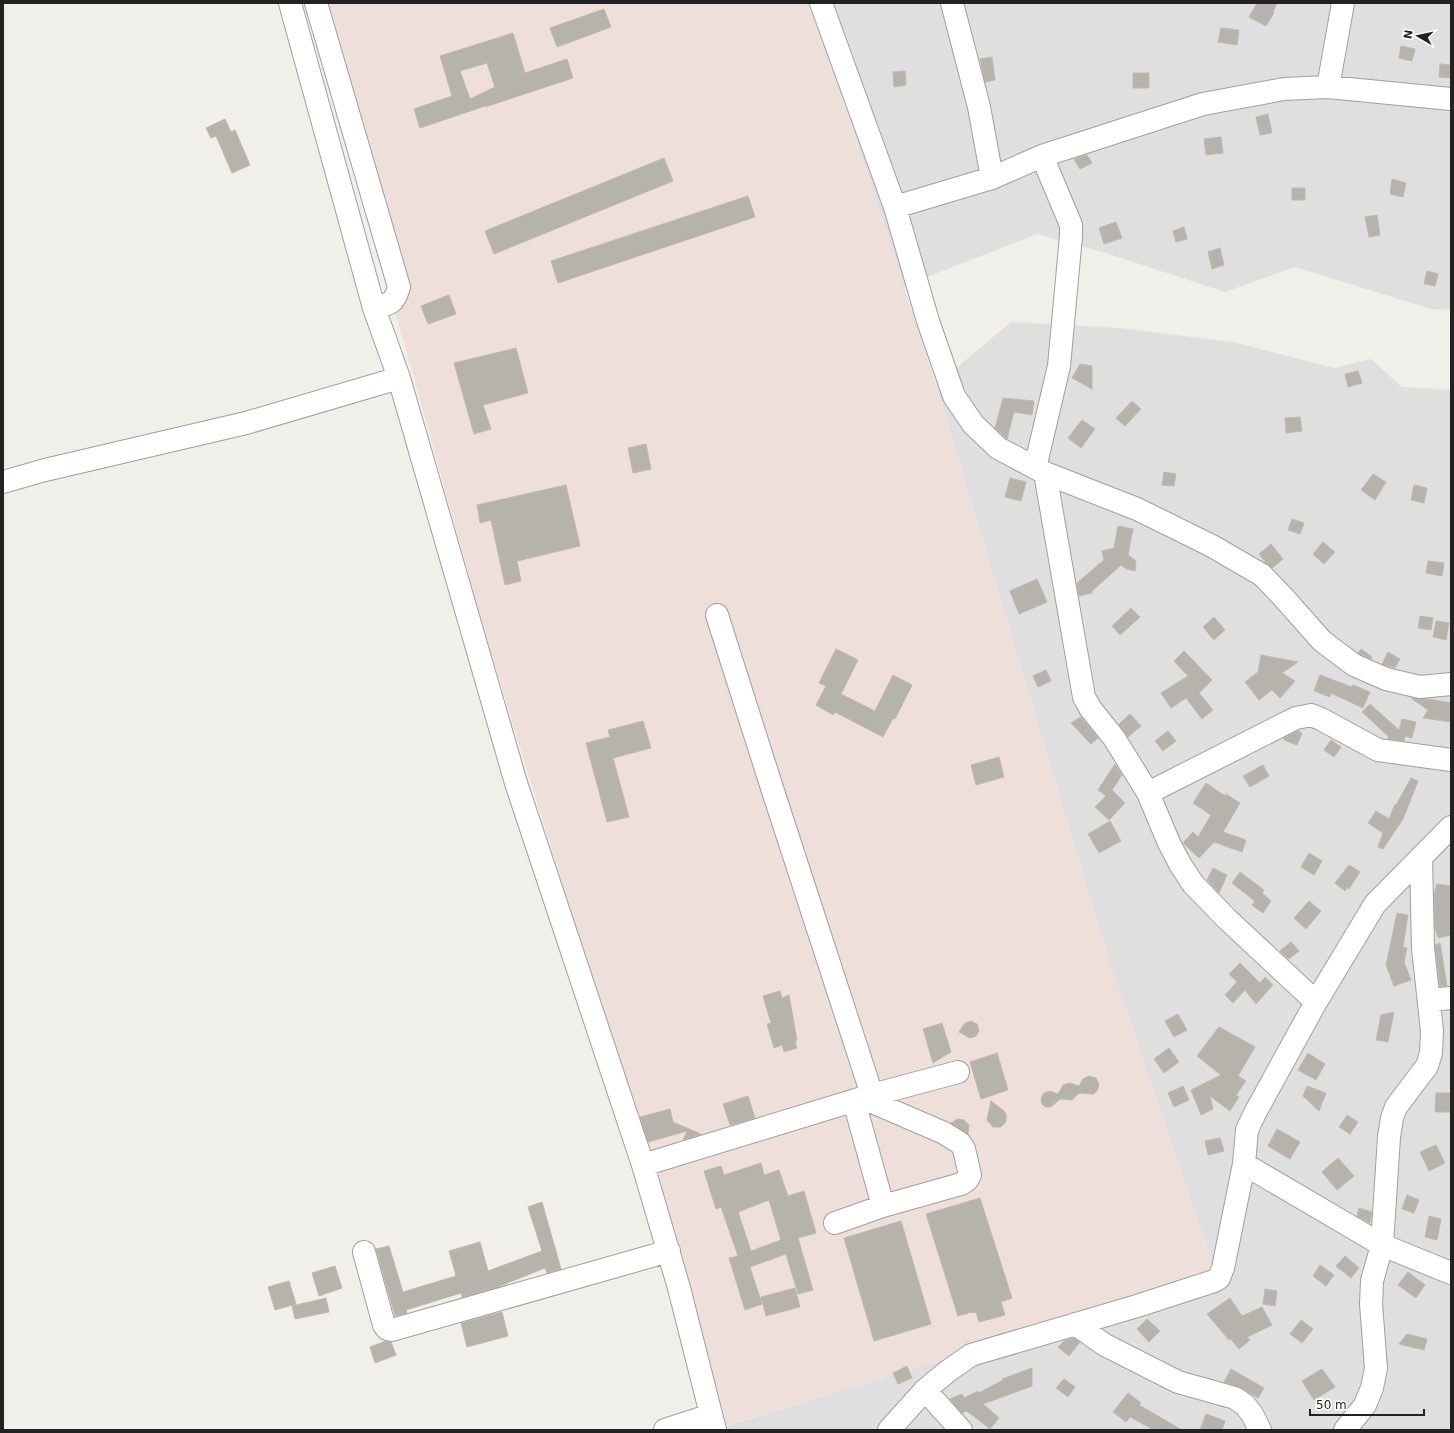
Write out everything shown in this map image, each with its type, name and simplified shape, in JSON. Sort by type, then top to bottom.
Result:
[{"type":"street","points":[[290,3],[374,308],[399,378],[516,782],[643,1165],[680,1288],[713,1423],[664,1430]]},
{"type":"street","points":[[316,3],[399,287],[394,300],[388,304],[374,308]]},
{"type":"street","points":[[821,3],[895,207],[928,321],[954,396],[973,424],[998,448],[1040,470],[1137,510],[1212,546],[1262,576],[1284,598],[1322,641],[1354,665],[1386,679],[1420,687],[1451,684]]},
{"type":"street","points":[[952,3],[979,107],[992,178]]},
{"type":"street","points":[[1328,87],[1343,3]]},
{"type":"street","points":[[895,207],[992,178],[1042,156],[1203,104],[1284,89],[1328,87],[1451,99]]},
{"type":"street","points":[[1042,156],[1071,225],[1071,236],[1059,366],[1040,470],[1084,697],[1090,708],[1114,738],[1148,793],[1169,843],[1193,884],[1227,919],[1316,1002]]},
{"type":"street","points":[[3,482],[45,470],[246,423],[399,378]]},
{"type":"street","points":[[717,615],[772,788],[863,1098],[883,1206]]},
{"type":"street","points":[[1148,793],[1296,718],[1311,715],[1378,750],[1451,760]]},
{"type":"street","points":[[889,1430],[925,1390],[971,1355],[1200,1286],[1219,1278],[1223,1268],[1244,1164],[1247,1130],[1255,1113],[1316,1002],[1375,904],[1451,827]]},
{"type":"street","points":[[1345,1430],[1365,1405],[1372,1388],[1376,1368],[1371,1304],[1372,1281],[1382,1245],[1389,1137],[1392,1118],[1396,1107],[1427,1066],[1431,1053],[1432,1032],[1424,948],[1421,856]]},
{"type":"street","points":[[1429,1000],[1451,998]]},
{"type":"street","points":[[643,1165],[863,1098],[958,1072]]},
{"type":"street","points":[[835,1223],[883,1206],[961,1184],[967,1180],[970,1175],[964,1148],[960,1143],[944,1133],[863,1098]]},
{"type":"street","points":[[1244,1164],[1382,1245],[1451,1273]]},
{"type":"street","points":[[364,1252],[384,1325],[387,1330],[392,1330],[669,1251]]},
{"type":"street","points":[[1075,1324],[1104,1345],[1178,1382],[1235,1398],[1252,1414],[1260,1430]]},
{"type":"street","points":[[925,1390],[961,1430]]},
{"type":"shaded area","points":[[305,3],[812,3],[936,385],[1110,964],[1217,1277],[723,1426],[646,1158],[484,630],[407,353]]},
{"type":"shaded area","points":[[812,3],[1451,3],[1451,310],[1431,309],[1295,267],[1225,292],[1106,253],[1037,234],[904,286]]},
{"type":"shaded area","points":[[1011,322],[1120,328],[1233,342],[1334,368],[1371,359],[1402,387],[1451,390],[1451,1430],[712,1430],[1217,1276],[1110,964],[936,385]]},
{"type":"building","points":[[1257,3],[1277,3],[1273,12],[1274,13],[1266,26],[1249,17]]},
{"type":"building","points":[[604,9],[611,27],[557,47],[550,28]]},
{"type":"building","points":[[1221,28],[1239,30],[1237,45],[1218,42]]},
{"type":"building","points":[[513,33],[525,73],[567,59],[573,78],[420,128],[414,109],[452,96],[440,56]],"holes":[[[487,63],[495,87],[470,99],[460,71]]]},
{"type":"building","points":[[1401,46],[1415,49],[1412,61],[1399,58]]},
{"type":"building","points":[[992,57],[995,80],[985,82],[980,59]]},
{"type":"building","points":[[1440,64],[1451,65],[1451,78],[1439,77]]},
{"type":"building","points":[[905,71],[906,85],[894,87],[893,72]]},
{"type":"building","points":[[1133,73],[1149,73],[1149,88],[1133,88]]},
{"type":"building","points":[[1268,114],[1272,133],[1260,135],[1256,117]]},
{"type":"building","points":[[225,119],[231,132],[235,130],[250,165],[232,173],[216,136],[211,138],[206,128]]},
{"type":"building","points":[[1221,137],[1223,153],[1206,155],[1204,139]]},
{"type":"building","points":[[1087,155],[1092,163],[1080,169],[1074,159]]},
{"type":"building","points":[[664,158],[673,181],[494,254],[485,231]]},
{"type":"building","points":[[1392,179],[1406,183],[1403,197],[1390,194]]},
{"type":"building","points":[[1292,188],[1305,188],[1305,200],[1292,200]]},
{"type":"building","points":[[748,196],[755,217],[558,283],[551,261]]},
{"type":"building","points":[[1377,215],[1380,235],[1369,237],[1365,217]]},
{"type":"building","points":[[1116,222],[1122,238],[1104,244],[1099,228]]},
{"type":"building","points":[[1184,227],[1187,239],[1176,242],[1173,231]]},
{"type":"building","points":[[1220,248],[1224,265],[1212,269],[1208,252]]},
{"type":"building","points":[[1427,271],[1438,274],[1435,286],[1424,284]]},
{"type":"building","points":[[449,295],[456,314],[428,324],[421,306]]},
{"type":"building","points":[[516,348],[528,393],[483,405],[491,429],[474,434],[454,363]]},
{"type":"building","points":[[1080,364],[1092,366],[1092,389],[1072,378]]},
{"type":"building","points":[[1358,371],[1362,383],[1348,387],[1345,374]]},
{"type":"building","points":[[1003,398],[1034,401],[1032,415],[1014,412],[1007,439],[995,428]]},
{"type":"building","points":[[1132,401],[1141,409],[1125,426],[1116,418]]},
{"type":"building","points":[[1300,417],[1302,431],[1286,433],[1285,418]]},
{"type":"building","points":[[1082,420],[1095,429],[1081,448],[1068,438]]},
{"type":"building","points":[[646,444],[651,469],[633,473],[628,448]]},
{"type":"building","points":[[1164,472],[1176,474],[1174,486],[1162,485]]},
{"type":"building","points":[[1373,474],[1386,482],[1375,500],[1361,490]]},
{"type":"building","points":[[1010,478],[1026,482],[1021,501],[1005,497]]},
{"type":"building","points":[[566,485],[580,546],[517,561],[521,581],[505,585],[491,520],[480,523],[477,505]]},
{"type":"building","points":[[1414,485],[1427,488],[1424,503],[1411,500]]},
{"type":"building","points":[[1292,519],[1304,523],[1300,534],[1288,530]]},
{"type":"building","points":[[1118,526],[1133,529],[1128,555],[1136,561],[1135,571],[1127,569],[1121,565],[1092,591],[1092,593],[1079,596],[1077,583],[1104,560],[1102,551],[1114,548]]},
{"type":"building","points":[[1323,542],[1335,552],[1324,564],[1313,554]]},
{"type":"building","points":[[1271,544],[1283,559],[1272,568],[1259,554]]},
{"type":"building","points":[[1428,561],[1444,563],[1442,576],[1426,573]]},
{"type":"building","points":[[1037,579],[1047,602],[1019,614],[1010,591]]},
{"type":"building","points":[[1131,608],[1140,617],[1120,635],[1112,626]]},
{"type":"building","points":[[1420,616],[1433,618],[1431,630],[1418,628]]},
{"type":"building","points":[[1214,617],[1225,630],[1214,640],[1203,627]]},
{"type":"building","points":[[1436,621],[1449,623],[1446,640],[1433,637]]},
{"type":"building","points":[[836,649],[858,660],[841,694],[875,711],[893,675],[912,685],[895,719],[893,718],[883,737],[835,712],[833,715],[816,705],[826,686],[819,683]]},
{"type":"building","points":[[1361,649],[1372,657],[1371,659],[1358,653]]},
{"type":"building","points":[[1184,651],[1212,680],[1199,693],[1213,710],[1202,719],[1186,698],[1171,708],[1161,693],[1188,676],[1174,661]]},
{"type":"building","points":[[1388,652],[1400,659],[1395,668],[1382,664]]},
{"type":"building","points":[[1261,655],[1298,662],[1282,673],[1295,681],[1280,698],[1272,690],[1259,700],[1245,682],[1258,672]]},
{"type":"building","points":[[1046,670],[1051,681],[1038,687],[1033,676]]},
{"type":"building","points":[[1320,675],[1370,692],[1363,708],[1331,693],[1330,697],[1314,691]]},
{"type":"building","points":[[1411,698],[1429,699],[1451,703],[1451,722],[1423,718],[1428,710]]},
{"type":"building","points":[[1370,704],[1399,730],[1402,719],[1416,722],[1412,738],[1405,736],[1404,741],[1388,739],[1388,736],[1362,712]]},
{"type":"building","points":[[1130,714],[1141,726],[1128,737],[1119,724]]},
{"type":"building","points":[[1081,717],[1098,738],[1091,744],[1071,723]]},
{"type":"building","points":[[643,721],[651,748],[613,758],[629,817],[607,822],[586,743],[610,737],[608,730]]},
{"type":"building","points":[[1168,731],[1176,741],[1163,751],[1155,741]]},
{"type":"building","points":[[1298,731],[1302,733],[1297,745],[1284,740],[1284,738]]},
{"type":"building","points":[[1331,740],[1341,747],[1334,757],[1324,750]]},
{"type":"building","points":[[999,757],[1004,777],[976,785],[971,765]]},
{"type":"building","points":[[1115,764],[1122,775],[1112,790],[1125,803],[1109,820],[1095,807],[1106,796],[1098,790]]},
{"type":"building","points":[[1263,765],[1269,776],[1250,787],[1243,776]]},
{"type":"building","points":[[1411,778],[1418,781],[1403,819],[1383,849],[1378,847],[1383,833],[1368,823],[1376,811],[1389,819],[1395,804],[1396,805]]},
{"type":"building","points":[[1206,783],[1225,796],[1226,794],[1240,803],[1223,832],[1246,840],[1242,852],[1214,842],[1199,858],[1183,843],[1193,832],[1198,837],[1211,815],[1193,803]]},
{"type":"building","points":[[1110,821],[1121,841],[1099,853],[1088,834]]},
{"type":"building","points":[[1309,853],[1322,861],[1314,875],[1301,867]]},
{"type":"building","points":[[1349,865],[1360,872],[1349,889],[1348,887],[1345,891],[1335,883]]},
{"type":"building","points":[[1213,868],[1227,875],[1219,893],[1207,880]]},
{"type":"building","points":[[1240,872],[1264,890],[1262,893],[1271,901],[1263,913],[1252,905],[1255,901],[1232,883]]},
{"type":"building","points":[[1437,884],[1451,886],[1451,935],[1438,938],[1435,928],[1434,894]]},
{"type":"building","points":[[1309,901],[1321,911],[1306,929],[1294,918]]},
{"type":"building","points":[[1397,913],[1408,915],[1403,947],[1407,948],[1404,962],[1411,980],[1394,986],[1386,965]]},
{"type":"building","points":[[1291,942],[1299,951],[1289,959],[1280,951]]},
{"type":"building","points":[[1440,943],[1447,986],[1440,986],[1435,945]]},
{"type":"building","points":[[1240,963],[1260,983],[1265,977],[1273,985],[1256,1004],[1245,990],[1233,1003],[1225,995],[1237,982],[1229,974]]},
{"type":"building","points":[[780,991],[782,998],[789,995],[797,1040],[795,1041],[797,1048],[784,1052],[782,1045],[774,1048],[767,1024],[771,1023],[763,996]]},
{"type":"building","points":[[1394,1012],[1388,1042],[1376,1040],[1381,1015]]},
{"type":"building","points":[[1178,1014],[1187,1030],[1174,1037],[1165,1021]]},
{"type":"building","points":[[971,1021],[977,1024],[979,1031],[976,1036],[970,1038],[959,1032],[965,1023]]},
{"type":"building","points":[[942,1023],[951,1052],[933,1063],[923,1029]]},
{"type":"building","points":[[1219,1027],[1255,1047],[1238,1076],[1246,1081],[1236,1095],[1239,1097],[1230,1111],[1210,1096],[1213,1109],[1201,1115],[1191,1090],[1221,1075],[1197,1056]]},
{"type":"building","points":[[1169,1048],[1179,1062],[1164,1073],[1154,1059]]},
{"type":"building","points":[[997,1053],[1008,1090],[981,1099],[970,1062]]},
{"type":"building","points":[[1308,1053],[1325,1064],[1316,1080],[1298,1070]]},
{"type":"building","points":[[1089,1076],[1096,1078],[1099,1085],[1094,1094],[1079,1093],[1072,1100],[1060,1099],[1051,1107],[1045,1107],[1042,1104],[1041,1098],[1044,1093],[1050,1091],[1058,1094],[1063,1085],[1070,1083],[1079,1086],[1083,1079]]},
{"type":"building","points":[[1183,1086],[1189,1100],[1174,1107],[1168,1093]]},
{"type":"building","points":[[1307,1086],[1326,1093],[1319,1111],[1303,1096]]},
{"type":"building","points":[[1436,1093],[1451,1093],[1451,1112],[1435,1112]]},
{"type":"building","points":[[748,1096],[755,1118],[730,1125],[723,1104]]},
{"type":"building","points":[[991,1101],[1006,1114],[1006,1122],[1001,1127],[993,1127],[987,1120]]},
{"type":"building","points":[[670,1109],[673,1122],[701,1134],[683,1140],[687,1131],[648,1142],[640,1117]]},
{"type":"building","points":[[1347,1115],[1358,1122],[1350,1134],[1339,1127]]},
{"type":"building","points":[[957,1119],[964,1120],[969,1125],[968,1134],[951,1123]]},
{"type":"building","points":[[1277,1129],[1300,1142],[1290,1159],[1268,1146]]},
{"type":"building","points":[[1220,1138],[1224,1151],[1208,1155],[1205,1141]]},
{"type":"building","points":[[1436,1145],[1445,1163],[1429,1171],[1420,1152]]},
{"type":"building","points":[[1338,1158],[1354,1176],[1337,1190],[1322,1172]]},
{"type":"building","points":[[761,1163],[764,1175],[779,1170],[788,1196],[804,1191],[816,1233],[798,1238],[813,1290],[798,1294],[786,1254],[750,1267],[762,1304],[745,1310],[729,1258],[738,1256],[721,1207],[716,1209],[704,1171],[721,1166],[724,1175]],"holes":[[[769,1200],[781,1240],[751,1251],[738,1212]]]},
{"type":"building","points":[[1407,1195],[1419,1200],[1414,1213],[1402,1209]]},
{"type":"building","points":[[980,1198],[1012,1298],[1001,1302],[1005,1315],[979,1322],[976,1312],[958,1316],[926,1214]]},
{"type":"building","points":[[542,1202],[561,1269],[547,1273],[545,1268],[495,1288],[462,1297],[461,1293],[406,1310],[407,1313],[395,1316],[376,1249],[389,1246],[403,1292],[456,1276],[449,1251],[480,1242],[488,1271],[542,1251],[528,1207]]},
{"type":"building","points":[[1359,1208],[1372,1212],[1370,1223],[1357,1216]]},
{"type":"building","points":[[1429,1216],[1441,1219],[1437,1240],[1425,1237]]},
{"type":"building","points":[[901,1221],[931,1324],[874,1341],[844,1238]]},
{"type":"building","points":[[1345,1256],[1359,1268],[1351,1278],[1336,1266]]},
{"type":"building","points":[[1320,1265],[1334,1275],[1326,1286],[1313,1276]]},
{"type":"building","points":[[335,1266],[342,1288],[319,1296],[312,1273]]},
{"type":"building","points":[[1408,1272],[1425,1285],[1416,1298],[1398,1285]]},
{"type":"building","points":[[289,1281],[296,1304],[275,1310],[268,1287]]},
{"type":"building","points":[[795,1288],[800,1307],[766,1316],[761,1297]]},
{"type":"building","points":[[1265,1289],[1277,1291],[1275,1306],[1263,1304]]},
{"type":"building","points":[[326,1298],[329,1312],[295,1319],[292,1306]]},
{"type":"building","points":[[1230,1298],[1242,1316],[1262,1307],[1272,1325],[1247,1337],[1250,1340],[1239,1349],[1230,1338],[1229,1340],[1207,1314]]},
{"type":"building","points":[[502,1312],[508,1336],[467,1347],[461,1323]]},
{"type":"building","points":[[1147,1319],[1160,1331],[1149,1342],[1137,1329]]},
{"type":"building","points":[[1301,1320],[1313,1329],[1302,1343],[1290,1334]]},
{"type":"building","points":[[1407,1334],[1427,1339],[1424,1350],[1399,1344]]},
{"type":"building","points":[[1073,1338],[1080,1342],[1069,1356],[1058,1347],[1064,1341]]},
{"type":"building","points":[[386,1341],[391,1342],[396,1355],[375,1363],[370,1347]]},
{"type":"building","points":[[907,1366],[912,1378],[898,1384],[893,1373]]},
{"type":"building","points":[[1032,1368],[1032,1386],[983,1404],[999,1418],[990,1429],[967,1411],[962,1413],[950,1399],[962,1394],[964,1398],[978,1391],[979,1393],[1003,1380],[1002,1379]]},
{"type":"building","points":[[1231,1369],[1264,1388],[1258,1398],[1242,1388],[1224,1382]]},
{"type":"building","points":[[1322,1369],[1335,1387],[1314,1400],[1302,1381]]},
{"type":"building","points":[[1064,1379],[1075,1387],[1068,1397],[1056,1388]]},
{"type":"building","points":[[1128,1393],[1141,1403],[1139,1405],[1182,1430],[1154,1430],[1130,1417],[1126,1422],[1113,1412]]},
{"type":"building","points":[[1206,1414],[1225,1421],[1222,1430],[1200,1430]]}]
